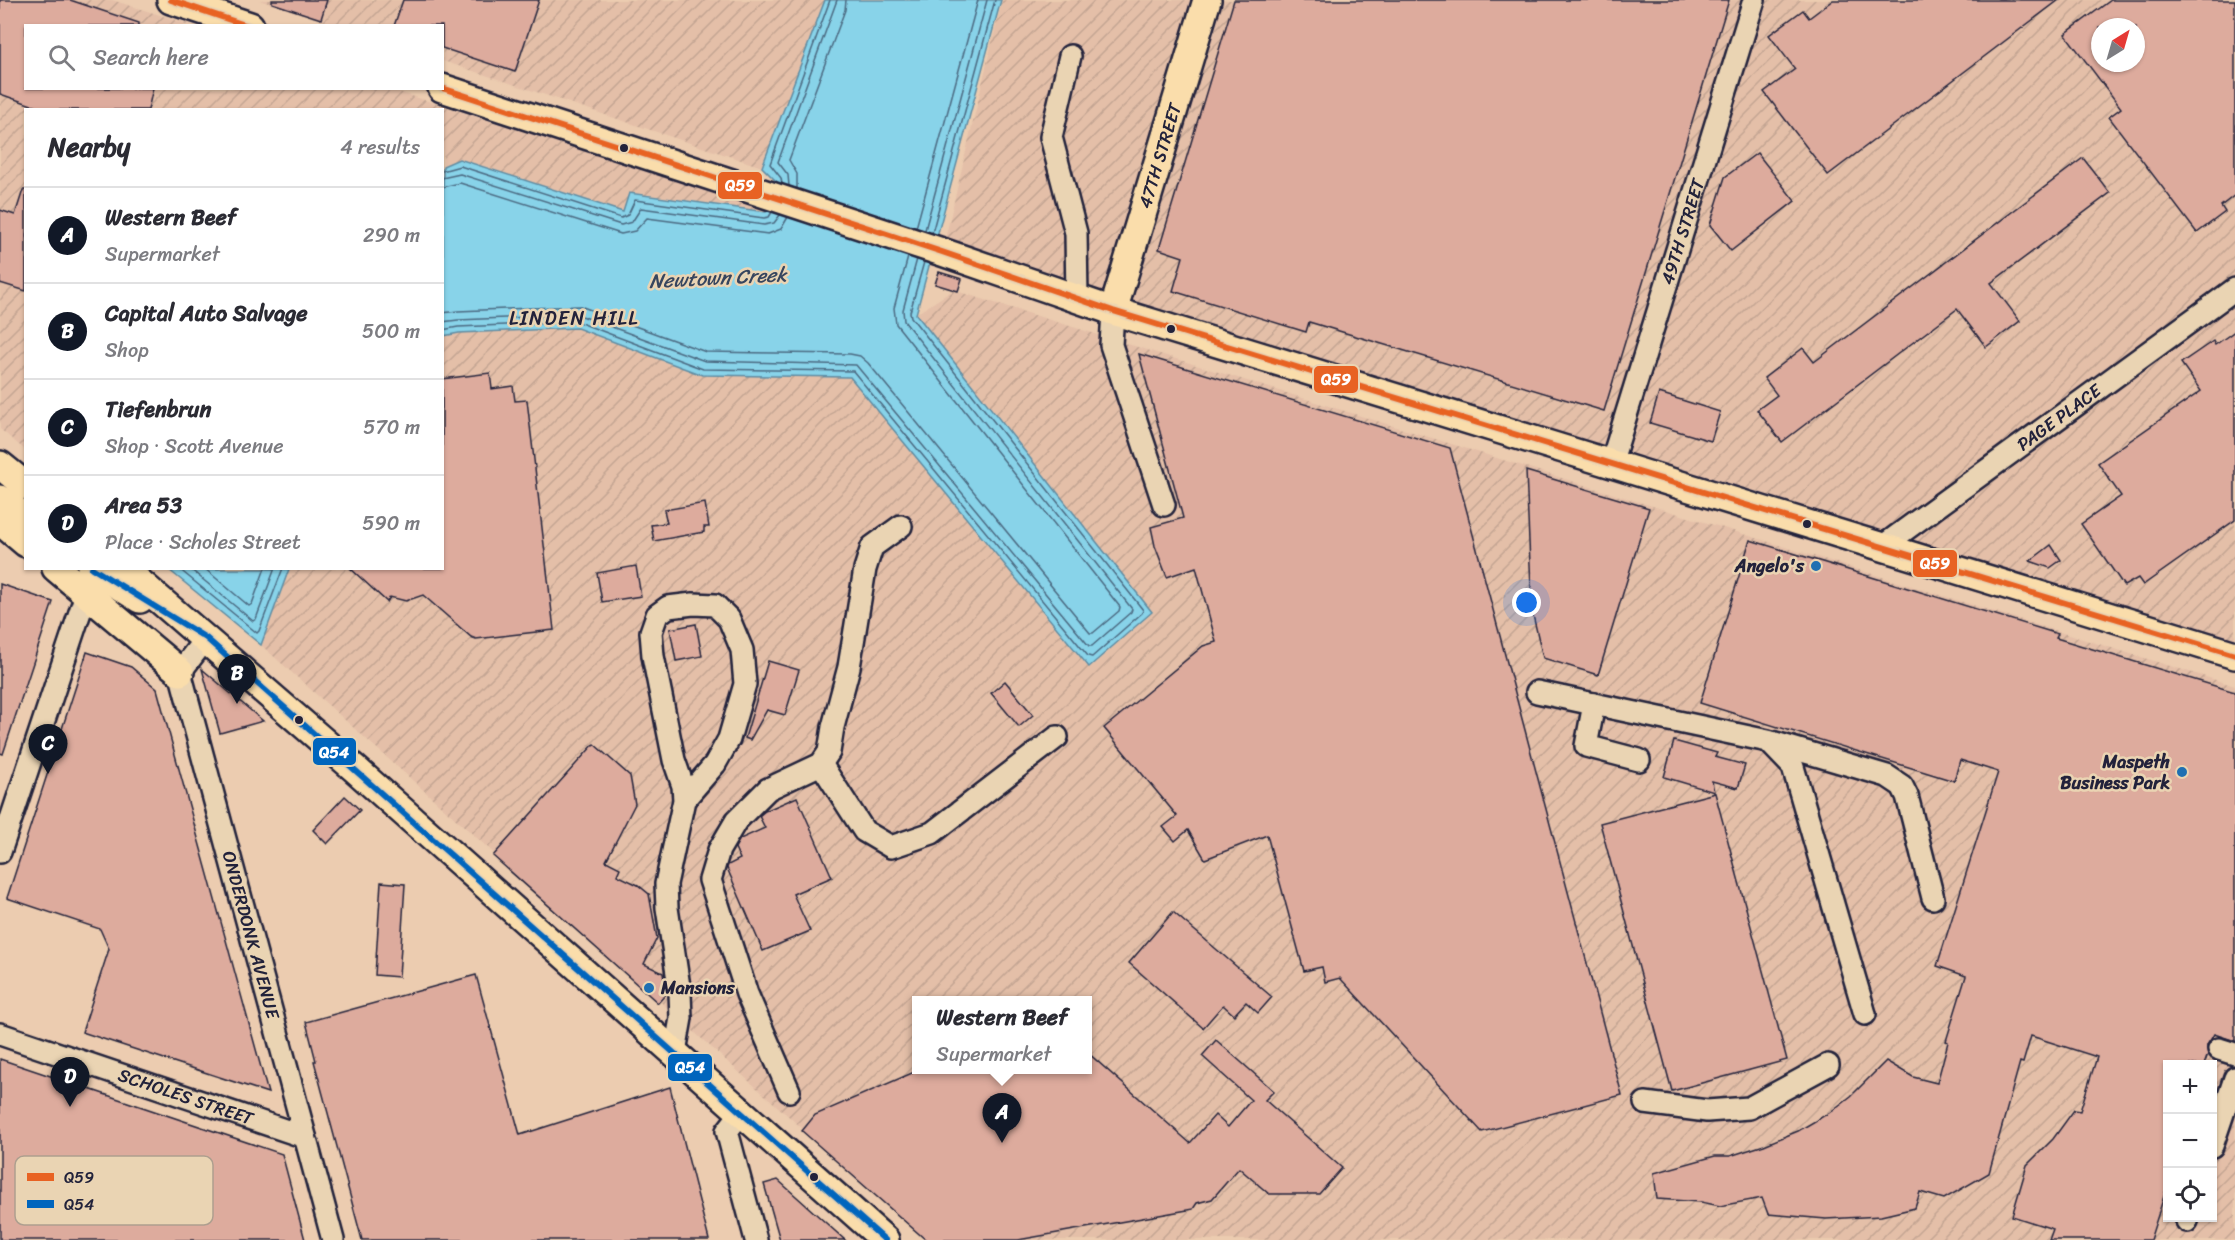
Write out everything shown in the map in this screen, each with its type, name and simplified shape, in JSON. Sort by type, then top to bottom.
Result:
[{"type":"main road","points":[[171,0],[199,4],[245,24]]},
{"type":"main road","name":"47TH STREET","points":[[1113,311],[1207,0]]},
{"type":"main road","points":[[444,89],[942,252],[1113,311],[2235,655]]},
{"type":"main road","points":[[0,465],[24,484]]},
{"type":"main road","points":[[0,498],[24,516]]},
{"type":"main road","points":[[0,521],[24,541]]},
{"type":"main road","points":[[66,570],[91,575],[206,638]]},
{"type":"main road","points":[[125,570],[206,638],[885,1240]]},
{"type":"main road","points":[[91,575],[180,672]]},
{"type":"street","name":"49TH STREET","points":[[1611,464],[1754,0]]},
{"type":"street","points":[[1070,56],[1051,137],[1076,233],[1077,299]]},
{"type":"street","name":"PAGE PLACE","points":[[1883,546],[2235,289]]},
{"type":"street","points":[[1113,311],[1111,345],[1164,505]]},
{"type":"street","points":[[789,1091],[747,994],[710,880],[719,850],[736,821],[768,789],[821,764],[829,752],[833,727],[849,667],[865,569],[872,547],[901,526]]},
{"type":"street","points":[[0,852],[91,575]]},
{"type":"street","points":[[675,1052],[681,1018],[680,993],[667,908],[666,884],[684,801],[683,786],[674,760],[653,656],[651,632],[657,615],[668,607],[693,604],[715,605],[729,619],[742,650],[745,684],[738,712],[724,747],[715,764],[684,801]]},
{"type":"street","points":[[180,672],[206,638]]},
{"type":"street","name":"ONDERDONK AVENUE","points":[[180,672],[333,1240]]},
{"type":"street","points":[[1537,692],[1768,741],[1887,776],[1902,786],[1907,796],[1933,898]]},
{"type":"street","points":[[1594,704],[1586,746],[1639,760]]},
{"type":"street","points":[[821,764],[864,831],[891,847],[932,833],[1057,737]]},
{"type":"street","points":[[1768,741],[1793,767],[1865,1014]]},
{"type":"street","name":"SCHOLES STREET","points":[[0,1034],[305,1137]]},
{"type":"street","points":[[1645,1103],[1707,1112],[1749,1108],[1828,1065]]},
{"type":"street","points":[[2217,1131],[2235,1078]]},
{"type":"street","points":[[742,1112],[727,1131],[756,1240]]},
{"type":"shaded area","points":[[0,0],[112,0],[189,24],[24,24],[24,90],[393,90],[767,209],[766,212],[623,212],[459,159],[444,166],[444,108],[24,108],[24,449],[0,429]]},
{"type":"shaded area","points":[[259,0],[825,0],[762,167],[444,61],[444,24],[333,24]]},
{"type":"shaded area","points":[[1002,0],[2235,0],[2235,655],[942,252]]},
{"type":"shaded area","points":[[953,290],[2235,686],[2235,1240],[927,1240],[261,645],[289,570],[444,570],[444,336],[459,333],[577,328],[702,375],[850,377],[1090,667],[1152,612],[916,314]]},
{"type":"water","name":"Newtown Creek","points":[[825,0],[1001,0],[916,314],[1152,612],[1089,667],[850,377],[702,375],[577,328],[459,333],[444,336],[444,166],[459,159],[623,212],[629,193],[766,212],[776,181],[762,167]]},
{"type":"water","points":[[169,570],[289,570],[261,645]]},
{"type":"building","points":[[0,0],[70,0],[139,23],[24,24],[24,90],[153,90],[148,108],[40,108],[0,94]]},
{"type":"building","points":[[272,0],[327,0],[321,19],[272,3]]},
{"type":"building","points":[[403,0],[539,0],[515,72],[444,49],[444,24],[395,24]]},
{"type":"building","points":[[1234,0],[1729,0],[1604,411],[1309,322],[1306,332],[1173,291],[1183,257],[1159,249]]},
{"type":"building","points":[[1833,0],[2059,0],[1828,175],[1764,92],[1795,69],[1769,35],[1803,10],[1809,18]]},
{"type":"building","points":[[2111,0],[2235,0],[2235,195],[2221,206],[2225,212],[2197,233],[2109,117],[2121,108],[2094,72],[2145,72],[2145,18],[2091,18],[2091,68],[2065,34]]},
{"type":"building","points":[[1757,153],[1795,201],[1731,251],[1710,225],[1725,177]]},
{"type":"building","points":[[2083,158],[2110,193],[1991,283],[2020,321],[1986,347],[1957,309],[1782,442],[1757,410],[1777,395],[1764,378],[1803,348],[1814,362]]},
{"type":"building","points":[[24,190],[24,290],[0,283],[0,210],[15,215]]},
{"type":"building","points":[[939,272],[962,279],[958,291],[935,284]]},
{"type":"building","points":[[2235,331],[2235,520],[2143,585],[2138,578],[2124,586],[2081,524],[2121,496],[2098,463],[2201,391],[2181,363],[2213,341],[2215,345]]},
{"type":"building","points":[[1139,354],[1450,448],[1622,1095],[1482,1132],[1340,978],[1325,982],[1322,967],[1304,971],[1267,835],[1205,859],[1188,830],[1175,841],[1163,827],[1177,816],[1104,728],[1203,646],[1216,642],[1196,567],[1167,577],[1155,546],[1151,527],[1183,518]]},
{"type":"building","points":[[490,373],[492,389],[513,386],[515,401],[527,400],[554,630],[476,639],[423,595],[406,601],[390,597],[387,602],[352,570],[444,570],[444,379]]},
{"type":"building","points":[[1659,393],[1720,412],[1711,441],[1650,423]]},
{"type":"building","points":[[1526,471],[1649,508],[1598,675],[1543,658],[1532,611]]},
{"type":"building","points":[[705,503],[709,527],[704,527],[704,532],[654,541],[651,525],[667,523],[664,510]]},
{"type":"building","points":[[1750,540],[2058,634],[2056,638],[2235,692],[2235,1041],[2214,1034],[2207,1046],[2206,1060],[2163,1060],[2163,1200],[2150,1240],[2049,1240],[2053,1229],[2012,1216],[2027,1165],[2053,1139],[2074,1110],[2080,1111],[2097,1057],[2031,1036],[2023,1063],[2020,1062],[1989,1173],[1944,1199],[1920,1192],[1915,1208],[1881,1216],[1826,1219],[1768,1214],[1762,1198],[1720,1206],[1701,1202],[1657,1199],[1654,1173],[1715,1156],[1730,1156],[1798,1131],[1829,1113],[1851,1096],[1886,1061],[1913,1077],[1937,1083],[1948,1042],[1946,1041],[1966,976],[1937,966],[1998,772],[1960,760],[1954,781],[1700,703]]},
{"type":"building","points":[[2051,545],[2061,560],[2050,568],[2030,561]]},
{"type":"building","points":[[636,566],[641,596],[602,602],[597,573]]},
{"type":"building","points":[[0,584],[53,602],[3,754],[0,753]]},
{"type":"building","points":[[696,624],[702,656],[676,661],[670,629]]},
{"type":"building","points":[[87,652],[131,667],[157,689],[268,1093],[82,1032],[109,949],[100,929],[7,898]]},
{"type":"building","points":[[768,661],[799,670],[785,715],[767,710],[750,740],[745,738]]},
{"type":"building","points":[[202,669],[263,721],[220,733]]},
{"type":"building","points":[[1005,681],[1033,715],[1019,727],[991,693]]},
{"type":"building","points":[[1674,741],[1717,753],[1715,757],[1745,765],[1738,788],[1712,781],[1714,792],[1664,777]]},
{"type":"building","points":[[594,744],[630,776],[635,804],[606,861],[620,868],[617,875],[638,885],[649,894],[657,938],[644,964],[663,973],[666,994],[658,1003],[493,856]]},
{"type":"building","points":[[1715,793],[1787,1060],[1672,1091],[1600,823]]},
{"type":"building","points":[[345,796],[360,810],[327,844],[313,830]]},
{"type":"building","points":[[797,797],[832,877],[793,894],[810,931],[763,951],[727,868],[728,865],[740,859],[735,848],[740,839],[765,828],[759,816]]},
{"type":"building","points":[[381,882],[405,884],[399,977],[375,975]]},
{"type":"building","points":[[1173,912],[1272,997],[1258,1013],[1246,1002],[1234,1015],[1223,1005],[1203,1028],[1129,963]]},
{"type":"building","points":[[476,975],[520,1135],[670,1087],[709,1240],[362,1240],[314,1061],[316,1061],[306,1022]]},
{"type":"building","points":[[1216,1040],[1274,1091],[1265,1100],[1342,1168],[1319,1194],[1269,1194],[1239,1168],[1212,1199],[1197,1203],[1193,1209],[1018,1240],[926,1240],[802,1131],[815,1115],[912,1073],[1092,1074],[1092,1057],[1190,1143],[1215,1115],[1228,1127],[1251,1100],[1202,1056]]},
{"type":"building","points":[[0,1059],[282,1154],[305,1240],[0,1240]]},
{"type":"building","points":[[778,1180],[845,1240],[780,1240],[764,1184]]},
{"type":"transit line","name":"Q59","points":[[171,0],[242,24]]},
{"type":"transit line","name":"Q59","points":[[444,89],[942,252],[1113,311],[2235,655]]},
{"type":"transit line","name":"Q54","points":[[95,570],[206,638],[885,1240]]},
{"type":"place","name":"Angelo's","points":[[1816,566]]},
{"type":"place","name":"Capital Auto Salvage","points":[[237,704]]},
{"type":"place","name":"Maspeth Business Park","points":[[2182,772]]},
{"type":"place","name":"Tiefenbrun","points":[[48,774]]},
{"type":"place","name":"Mansions","points":[[649,988]]},
{"type":"place","name":"Area 53","points":[[70,1107]]},
{"type":"place","name":"Western Beef","points":[[1002,1143]]},
{"type":"district","name":"LINDEN HILL","points":[[574,318]]}]
